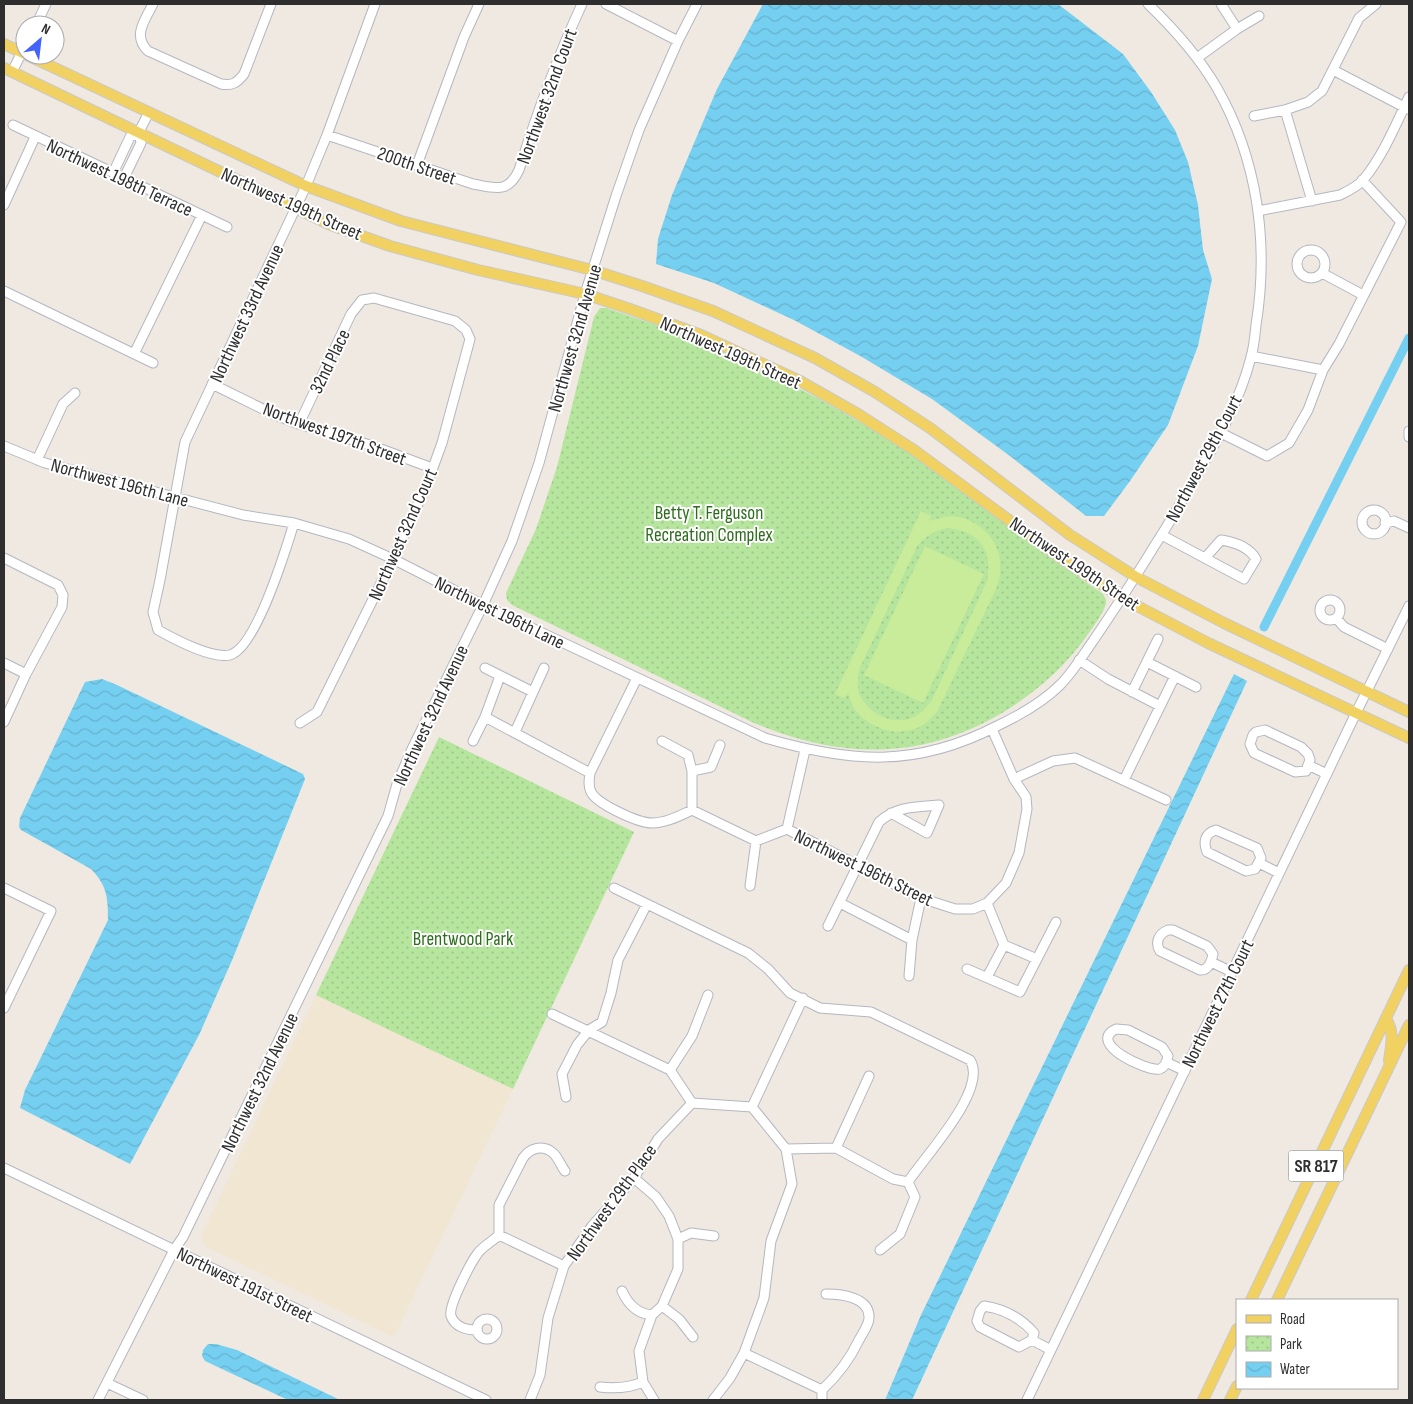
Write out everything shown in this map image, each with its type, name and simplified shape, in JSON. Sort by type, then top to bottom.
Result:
[{"type":"main road","name":"Northwest 199th Street","points":[[52,65],[306,186],[400,221],[592,270],[713,311],[832,368],[875,392],[930,428],[1070,535],[1136,577],[1224,623],[1409,712]]},
{"type":"main road","name":"Northwest 199th Street","points":[[8,70],[331,225],[390,246],[478,270],[585,294],[701,334],[800,381],[858,414],[914,450],[1059,557],[1122,598],[1208,643],[1409,738]]},
{"type":"main road","name":"SR 817","points":[[1251,1299],[1409,970]]},
{"type":"main road","points":[[1386,1019],[1393,1035],[1388,1069]]},
{"type":"main road","name":"SR 817","points":[[1278,1299],[1409,1026]]},
{"type":"main road","points":[[1203,1400],[1236,1331]]},
{"type":"main road","points":[[1230,1400],[1236,1388]]},
{"type":"street","points":[[152,4],[140,32],[142,46],[148,51],[229,86],[234,84],[244,74],[271,4]]},
{"type":"street","name":"Northwest 33rd Avenue","points":[[294,523],[274,585],[245,644],[238,651],[222,655],[200,650],[158,630],[153,612],[185,442],[306,186],[327,135],[375,4]]},
{"type":"street","points":[[417,165],[464,37],[479,4]]},
{"type":"street","name":"Northwest 32nd Court","points":[[508,186],[514,180],[541,101],[562,47],[582,4]]},
{"type":"street","points":[[606,4],[678,40]]},
{"type":"street","name":"Northwest 32nd Avenue","points":[[98,1400],[174,1250],[183,1237],[384,825],[396,784],[404,766],[483,605],[512,541],[539,463],[592,270],[639,130],[678,40],[697,4]]},
{"type":"street","name":"Northwest 29th Court","points":[[992,729],[1021,714],[1060,685],[1079,660],[1136,577],[1221,433],[1239,392],[1251,356],[1260,301],[1262,262],[1258,211],[1248,162],[1234,124],[1217,88],[1197,58],[1148,4]]},
{"type":"street","points":[[1221,4],[1238,28]]},
{"type":"street","points":[[1254,116],[1285,110],[1308,102],[1322,91],[1359,18],[1376,4]]},
{"type":"street","points":[[1197,58],[1238,28],[1259,16]]},
{"type":"street","points":[[1333,70],[1407,108]]},
{"type":"street","points":[[1258,211],[1340,195],[1362,180],[1384,148],[1407,108],[1409,97]]},
{"type":"street","points":[[1285,110],[1312,201]]},
{"type":"street","points":[[113,173],[130,137],[139,132],[149,112]]},
{"type":"street","name":"Northwest 198th Terrace","points":[[13,125],[227,227]]},
{"type":"street","points":[[124,178],[141,143],[139,132]]},
{"type":"street","name":"200th Street","points":[[327,135],[473,184],[495,188],[508,186]]},
{"type":"street","points":[[4,205],[35,137]]},
{"type":"street","points":[[1221,433],[1267,456],[1289,444],[1308,410],[1324,370],[1401,222],[1362,180]]},
{"type":"street","points":[[134,354],[202,215]]},
{"type":"street","points":[[1322,273],[1363,295]]},
{"type":"street","points":[[4,291],[153,363]]},
{"type":"street","name":"Northwest 32nd Court","points":[[300,723],[317,712],[393,558],[427,484],[442,443],[470,339],[466,330],[455,321],[374,298],[362,300]]},
{"type":"street","name":"32nd Place","points":[[299,424],[352,314],[362,300]]},
{"type":"street","points":[[1251,356],[1324,370]]},
{"type":"street","name":"Northwest 197th Street","points":[[212,384],[273,414],[299,424],[370,445],[432,468]]},
{"type":"street","points":[[37,460],[63,404],[75,393]]},
{"type":"street","points":[[1409,431],[1409,437]]},
{"type":"street","name":"Northwest 196th Lane","points":[[4,446],[37,460],[243,515],[294,523],[350,539],[393,558],[483,605],[765,738],[804,750],[854,758],[914,755],[937,751],[962,743],[992,729]]},
{"type":"street","points":[[1385,523],[1394,521],[1409,528]]},
{"type":"street","points":[[1162,535],[1204,558],[1244,579],[1256,559],[1252,552],[1232,542],[1221,540],[1204,558]]},
{"type":"street","points":[[4,558],[58,585],[63,594],[62,607],[26,674],[4,722]]},
{"type":"street","name":"Northwest 27th Court","points":[[1027,1400],[1326,774],[1409,606]]},
{"type":"street","points":[[1336,618],[1344,627],[1388,649]]},
{"type":"street","points":[[1132,692],[1158,639]]},
{"type":"street","points":[[1079,660],[1108,679],[1160,706]]},
{"type":"street","points":[[1147,662],[1196,687]]},
{"type":"street","points":[[4,663],[26,674]]},
{"type":"street","points":[[485,668],[533,692]]},
{"type":"street","points":[[515,732],[544,668]]},
{"type":"street","points":[[473,741],[485,717],[500,676]]},
{"type":"street","points":[[1124,780],[1175,676]]},
{"type":"street","points":[[637,678],[590,773],[589,784],[591,793],[599,801],[637,820],[651,823],[676,818],[692,810]]},
{"type":"street","points":[[485,717],[590,773]]},
{"type":"street","points":[[992,729],[1014,779],[1026,797],[1027,809],[1019,853],[1006,883],[987,903],[1004,945],[1037,959]]},
{"type":"street","points":[[1265,730],[1305,750],[1310,760],[1308,766],[1306,771],[1295,772],[1254,753],[1250,740],[1256,732],[1265,730]]},
{"type":"street","points":[[662,741],[688,755],[692,771],[692,810]]},
{"type":"street","points":[[692,771],[710,767],[720,745]]},
{"type":"street","points":[[787,829],[804,750]]},
{"type":"street","points":[[1014,779],[1053,761],[1075,758],[1166,800]]},
{"type":"street","points":[[1308,766],[1326,774]]},
{"type":"street","points":[[828,926],[879,822],[892,813],[905,807],[939,805],[927,833],[892,813]]},
{"type":"street","points":[[692,810],[756,841],[750,886]]},
{"type":"street","name":"Northwest 196th Street","points":[[756,841],[787,829],[922,898],[955,910],[973,909],[987,903]]},
{"type":"street","points":[[1220,830],[1254,846],[1261,855],[1259,863],[1255,869],[1246,871],[1212,855],[1207,852],[1205,847],[1206,838],[1211,831],[1220,830]]},
{"type":"street","points":[[1259,863],[1280,873]]},
{"type":"street","points":[[4,888],[51,911],[4,1008]]},
{"type":"street","points":[[614,888],[748,953],[768,969],[790,993],[804,998],[820,1008],[872,1012],[970,1060],[973,1065],[974,1076],[964,1104],[943,1138],[918,1166],[908,1182]]},
{"type":"street","points":[[909,976],[912,940],[922,898]]},
{"type":"street","points":[[840,903],[912,940]]},
{"type":"street","points":[[566,1097],[562,1074],[577,1045],[589,1030],[602,1022],[618,960],[647,904]]},
{"type":"street","points":[[967,969],[1020,992],[1056,922]]},
{"type":"street","points":[[1173,930],[1210,948],[1213,954],[1211,962],[1207,968],[1200,970],[1166,955],[1158,947],[1159,938],[1164,932],[1173,930]]},
{"type":"street","points":[[987,977],[1004,945]]},
{"type":"street","points":[[1211,962],[1232,972]]},
{"type":"street","points":[[670,1070],[692,1036],[708,995]]},
{"type":"street","points":[[752,1107],[804,998]]},
{"type":"street","points":[[552,1014],[670,1070],[692,1103],[752,1107],[786,1149],[792,1184],[772,1242],[764,1298],[744,1353],[730,1378],[713,1400]]},
{"type":"street","points":[[1116,1030],[1128,1030],[1164,1048],[1168,1056],[1166,1062],[1163,1067],[1156,1069],[1134,1061],[1114,1051],[1108,1043],[1109,1035],[1116,1030]]},
{"type":"street","points":[[1166,1062],[1184,1071]]},
{"type":"street","points":[[836,1148],[869,1076]]},
{"type":"street","name":"Northwest 29th Place","points":[[530,1400],[540,1376],[548,1318],[564,1266],[592,1226],[634,1178],[658,1139],[692,1103]]},
{"type":"street","points":[[499,1236],[500,1205],[523,1158],[528,1152],[536,1148],[553,1153],[565,1171]]},
{"type":"street","points":[[786,1149],[836,1148],[893,1180],[908,1182]]},
{"type":"street","name":"Northwest 191st Street","points":[[4,1168],[486,1400]]},
{"type":"street","points":[[634,1178],[656,1197],[669,1216],[678,1238],[678,1268],[662,1306],[652,1315],[639,1352],[643,1382],[654,1400]]},
{"type":"street","points":[[880,1250],[900,1234],[911,1209],[915,1196],[908,1182]]},
{"type":"street","points":[[678,1238],[691,1233],[714,1236]]},
{"type":"street","points":[[499,1236],[564,1266]]},
{"type":"street","points":[[476,1330],[467,1330],[457,1324],[451,1316],[451,1307],[479,1251],[499,1236]]},
{"type":"street","points":[[622,1292],[626,1300],[634,1308],[646,1315],[652,1315]]},
{"type":"street","points":[[822,1400],[822,1390],[838,1375],[854,1351],[869,1319],[867,1308],[855,1298],[838,1294],[826,1294]]},
{"type":"street","points":[[662,1306],[679,1319],[693,1337]]},
{"type":"street","points":[[984,1306],[1000,1308],[1025,1323],[1034,1333],[1032,1340],[1019,1347],[980,1327],[977,1321],[980,1311],[984,1306]]},
{"type":"street","points":[[1032,1340],[1051,1350]]},
{"type":"street","points":[[744,1353],[822,1390]]},
{"type":"street","points":[[600,1387],[615,1389],[634,1386],[643,1382]]},
{"type":"street","points":[[106,1383],[142,1400]]},
{"type":"shaded area","points":[[316,995],[513,1089],[394,1337],[206,1247],[202,1242],[201,1236]]},
{"type":"green space","name":"Betty T. Ferguson Recreation Complex","points":[[600,308],[606,308],[657,326],[728,354],[806,392],[881,435],[937,473],[1103,594],[1106,605],[1098,619],[1077,649],[1058,670],[1037,689],[1002,713],[972,729],[941,740],[910,747],[879,749],[848,748],[817,743],[786,735],[754,723],[512,605],[507,600],[506,593],[536,529],[557,467],[594,317]]},
{"type":"green space","points":[[921,511],[931,516],[929,521],[948,516],[963,518],[983,529],[995,543],[998,552],[1000,561],[999,580],[937,712],[918,728],[890,731],[873,725],[858,713],[848,693],[844,698],[835,694]],"holes":[[[949,528],[960,530],[976,539],[986,552],[988,561],[987,581],[931,702],[912,718],[903,720],[885,718],[869,708],[863,701],[858,690],[859,670],[917,546],[928,536],[940,530]]]},
{"type":"green space","points":[[925,546],[984,574],[923,703],[864,675]]},
{"type":"green space","name":"Brentwood Park","points":[[439,737],[634,832],[513,1089],[316,995]]},
{"type":"water","points":[[763,4],[1058,4],[1123,54],[1151,92],[1175,130],[1188,162],[1198,205],[1203,250],[1212,279],[1198,346],[1168,425],[1104,516],[1086,516],[1010,456],[932,399],[862,357],[794,320],[714,283],[656,264],[658,239],[672,195],[717,89]]},
{"type":"water","points":[[1234,674],[1247,681],[912,1400],[885,1400],[921,1315]]},
{"type":"water","points":[[102,679],[303,774],[305,779],[233,958],[199,1035],[130,1164],[20,1108],[25,1090],[108,920],[108,905],[103,886],[91,869],[21,830],[19,827],[20,818],[85,682]]},
{"type":"water","points":[[208,1344],[216,1344],[237,1350],[340,1400],[288,1400],[205,1361],[202,1356],[203,1350]]},
{"type":"waterway","points":[[1264,627],[1409,338]]}]
